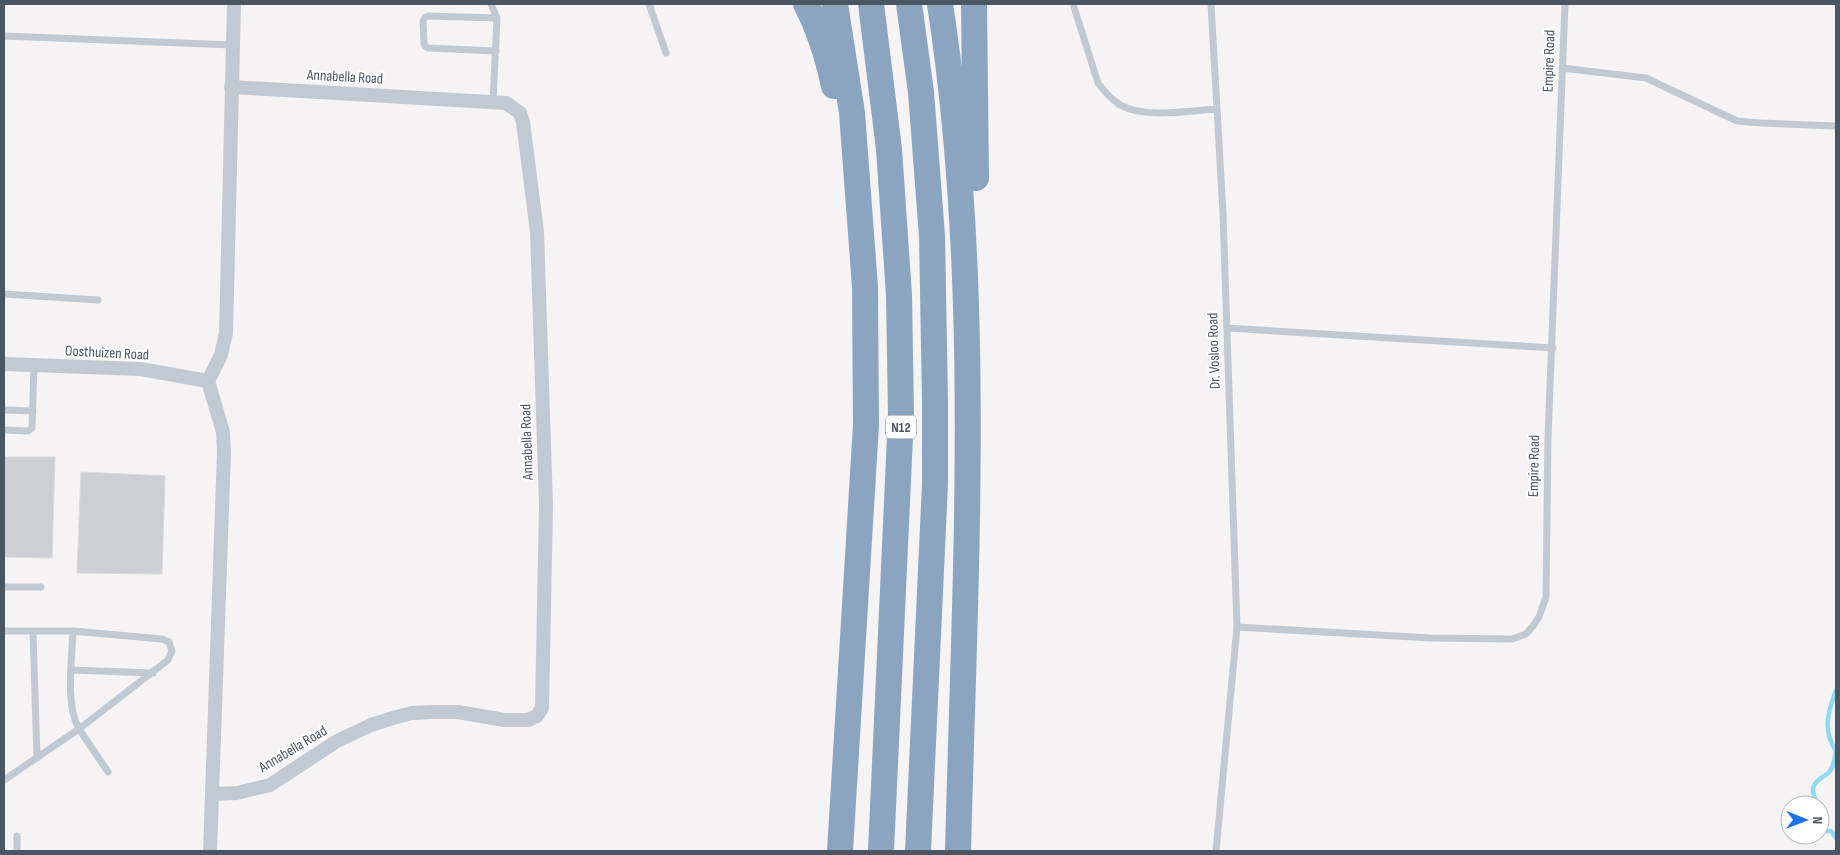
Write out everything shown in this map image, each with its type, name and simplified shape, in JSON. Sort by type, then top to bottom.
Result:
[{"type":"highway","points":[[806,4],[813,17],[829,64],[838,106],[865,287]]},
{"type":"highway","points":[[835,4],[852,113],[865,287],[866,425],[840,851]]},
{"type":"highway","name":"N12","points":[[871,4],[889,149],[899,295],[901,416],[881,851]]},
{"type":"highway","name":"N12","points":[[909,4],[921,92],[932,236],[935,400],[935,484],[918,851]]},
{"type":"highway","points":[[940,4],[951,82],[959,161],[966,323],[968,476],[958,851]]},
{"type":"highway","points":[[968,476],[975,448],[977,386],[978,262],[974,4]]},
{"type":"highway","points":[[826,851],[851,672]]},
{"type":"street","points":[[210,851],[224,452],[223,432],[208,381],[221,354],[226,333],[234,4]]},
{"type":"street","name":"Annabella Road","points":[[212,794],[237,793],[270,784],[337,741],[371,725],[412,713],[458,712],[504,720],[528,720],[537,716],[542,708],[546,505],[537,232],[523,122],[520,113],[506,103],[231,87]]},
{"type":"street","name":"Oosthuizen Road","points":[[4,364],[140,370],[208,381]]},
{"type":"lane","points":[[649,4],[666,53]]},
{"type":"lane","name":"Dr. Vosloo Road","points":[[1211,4],[1227,328],[1237,627],[1216,851]]},
{"type":"lane","name":"Empire Road","points":[[1237,627],[1431,638],[1512,638],[1526,634],[1539,618],[1546,597],[1548,437],[1565,4]]},
{"type":"lane","points":[[1074,7],[1098,83],[1119,104],[1135,111],[1152,113],[1217,109]]},
{"type":"lane","points":[[493,102],[496,51],[495,9],[424,17],[424,43],[428,48],[496,51]]},
{"type":"lane","points":[[4,36],[232,45]]},
{"type":"lane","points":[[1562,68],[1646,78],[1737,121],[1761,124],[1836,126]]},
{"type":"lane","points":[[4,294],[98,300]]},
{"type":"lane","points":[[1227,328],[1552,348]]},
{"type":"lane","points":[[4,430],[28,431],[32,428],[34,365]]},
{"type":"lane","points":[[4,410],[33,411]]},
{"type":"lane","points":[[4,587],[41,587]]},
{"type":"lane","points":[[4,630],[34,632],[73,631],[162,639],[169,642],[172,651],[168,660],[153,673],[79,729],[4,780]]},
{"type":"lane","points":[[73,631],[71,707],[75,722],[108,772]]},
{"type":"lane","points":[[34,632],[36,758]]},
{"type":"lane","points":[[72,670],[153,673]]},
{"type":"lane","points":[[17,851],[18,836]]},
{"type":"building","points":[[4,457],[55,457],[52,558],[4,557]]},
{"type":"building","points":[[81,472],[165,476],[162,574],[77,573]]},
{"type":"waterway","points":[[1813,795],[1813,787],[1816,782],[1830,771],[1835,757],[1836,751],[1829,736],[1828,721],[1836,690]]},
{"type":"waterway","points":[[1830,831],[1836,838]]}]
